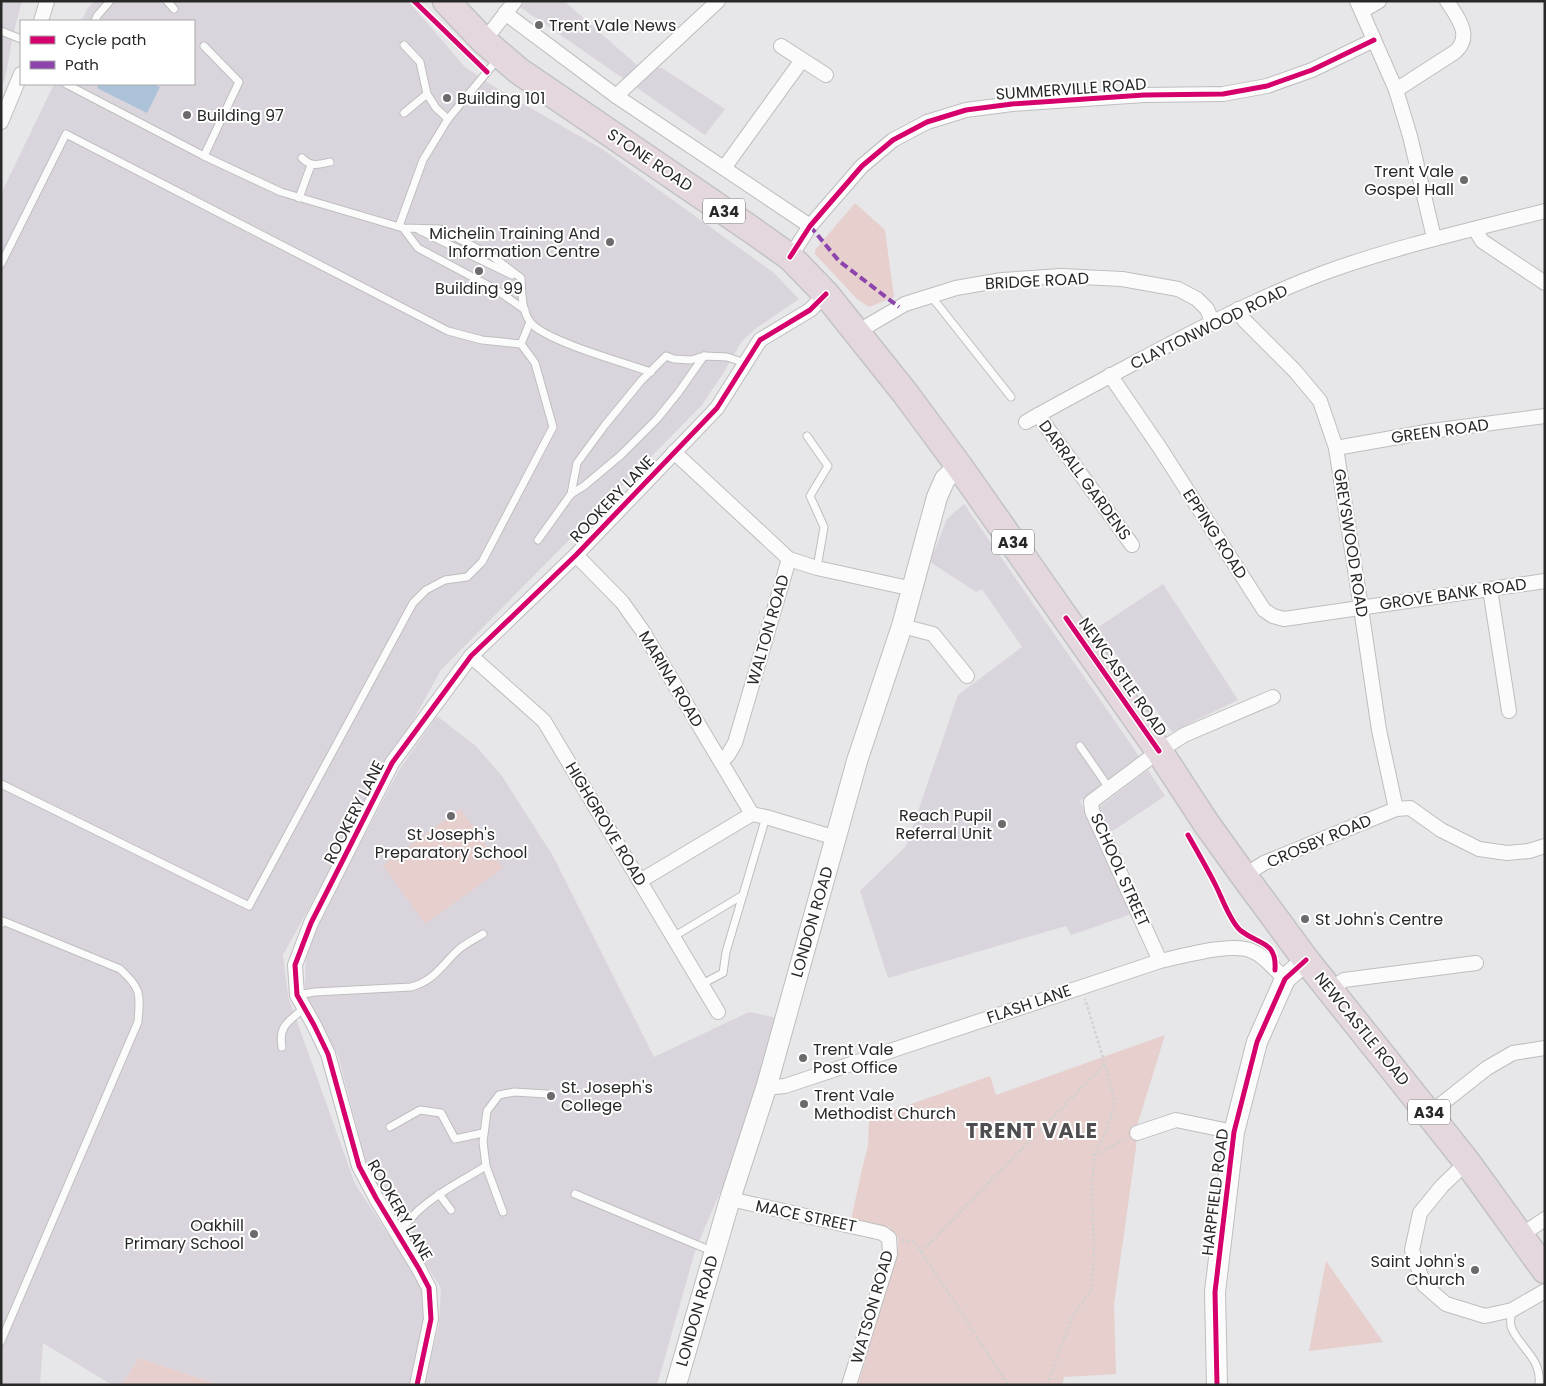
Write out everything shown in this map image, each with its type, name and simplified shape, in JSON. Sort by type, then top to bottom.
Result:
[{"type":"highway","name":"STONE ROAD","points":[[446,1],[492,48],[519,72],[790,257],[826,294],[857,332],[959,466]]},
{"type":"highway","name":"NEWCASTLE ROAD","points":[[959,466],[1159,750],[1206,823],[1244,876],[1306,960],[1430,1113],[1545,1270]]},
{"type":"main road","name":"LONDON ROAD","points":[[676,1385],[730,1199],[767,1085],[857,761],[913,589],[937,497],[945,479],[959,466]]},
{"type":"main road","name":"HARPFIELD ROAD","points":[[1216,1385],[1215,1292],[1234,1132],[1257,1042],[1285,979],[1306,960]]},
{"type":"street","points":[[41,20],[46,1]]},
{"type":"street","points":[[492,48],[505,13],[515,1]]},
{"type":"street","points":[[616,96],[718,1]]},
{"type":"street","points":[[1379,1],[1359,6],[1396,90],[1410,136],[1434,238]]},
{"type":"street","points":[[1396,90],[1455,52],[1461,46],[1464,37],[1463,28],[1447,1]]},
{"type":"street","points":[[505,13],[616,96],[810,226]]},
{"type":"street","name":"SUMMERVILLE ROAD","points":[[790,257],[810,226],[862,166],[893,140],[927,122],[966,110],[1012,104],[1144,96],[1223,94],[1267,86],[1312,70],[1374,40]]},
{"type":"street","points":[[782,46],[826,75]]},
{"type":"street","points":[[724,168],[802,60]]},
{"type":"street","points":[[1,122],[20,76]]},
{"type":"street","name":"CLAYTONWOOD ROAD","points":[[1026,422],[1212,321],[1326,272],[1434,238],[1545,211]]},
{"type":"street","points":[[1475,229],[1482,241],[1545,283]]},
{"type":"street","name":"BRIDGE ROAD","points":[[857,332],[905,304],[956,288],[1002,280],[1060,276],[1122,278],[1178,289],[1197,300],[1207,309],[1212,321]]},
{"type":"street","name":"ROOKERY LANE","points":[[417,1385],[431,1319],[429,1288],[359,1166],[328,1054],[297,995],[295,965],[311,923],[392,763],[471,656],[576,555],[718,408],[760,340],[810,310],[826,294]]},
{"type":"street","name":"GREYSWOOD ROAD","points":[[1238,309],[1244,320],[1295,371],[1320,401],[1336,448],[1378,730],[1396,809]]},
{"type":"street","name":"EPPING ROAD","points":[[1110,375],[1160,448],[1264,610],[1273,616],[1284,619],[1361,608]]},
{"type":"street","name":"DARRALL GARDENS","points":[[1038,415],[1132,545]]},
{"type":"street","name":"GREEN ROAD","points":[[1336,448],[1432,431],[1545,416]]},
{"type":"street","name":"WALTON ROAD","points":[[674,452],[789,559],[735,743],[728,755],[721,761]]},
{"type":"street","name":"MARINA ROAD","points":[[576,555],[622,602],[642,630],[721,761],[759,816]]},
{"type":"street","points":[[789,559],[817,568],[913,589]]},
{"type":"street","name":"GROVE BANK ROAD","points":[[1361,608],[1545,581]]},
{"type":"street","points":[[1490,589],[1509,711]]},
{"type":"street","points":[[902,626],[933,634],[967,676]]},
{"type":"street","name":"HIGHGROVE ROAD","points":[[471,656],[544,721],[718,1012]]},
{"type":"street","name":"SCHOOL STREET","points":[[1160,961],[1092,811],[1092,802],[1159,750],[1184,735],[1273,697]]},
{"type":"street","points":[[1396,809],[1410,808],[1441,830],[1479,849],[1507,853],[1529,851],[1545,846]]},
{"type":"street","name":"CROSBY ROAD","points":[[1244,876],[1264,863],[1396,809]]},
{"type":"street","points":[[640,881],[759,816],[836,838]]},
{"type":"street","name":"FLASH LANE","points":[[767,1085],[785,1086],[1160,961],[1220,949],[1240,948],[1257,954],[1285,979]]},
{"type":"street","points":[[1330,990],[1344,980],[1476,963]]},
{"type":"street","points":[[1430,1113],[1487,1068],[1513,1053],[1545,1048]]},
{"type":"street","points":[[1137,1133],[1176,1120],[1234,1132]]},
{"type":"street","points":[[1467,1162],[1442,1186],[1420,1213],[1412,1250],[1424,1285],[1446,1304],[1485,1316],[1512,1310],[1545,1291]]},
{"type":"street","name":"MACE STREET","points":[[730,1199],[886,1235]]},
{"type":"street","points":[[1520,1236],[1545,1219]]},
{"type":"street","name":"WATSON ROAD","points":[[850,1385],[890,1254],[886,1235]]},
{"type":"lane","points":[[95,20],[110,1]]},
{"type":"lane","points":[[167,1],[174,9]]},
{"type":"lane","points":[[1,30],[20,39]]},
{"type":"lane","points":[[204,46],[239,82],[204,156]]},
{"type":"lane","points":[[404,46],[420,62],[427,94],[436,108],[448,119]]},
{"type":"lane","points":[[401,227],[423,160],[492,48]]},
{"type":"lane","points":[[68,85],[204,156],[281,192],[401,227],[440,229],[492,256],[521,278],[525,310],[530,322],[540,331],[578,348],[651,372]]},
{"type":"lane","points":[[404,113],[427,94]]},
{"type":"lane","points":[[1,264],[66,134],[448,331],[482,340],[521,344],[535,363],[553,427],[482,562],[467,577],[445,580],[426,590],[412,603],[249,906],[1,784]]},
{"type":"lane","points":[[302,158],[311,165],[330,162]]},
{"type":"lane","points":[[299,198],[311,165]]},
{"type":"lane","points":[[401,227],[418,248],[495,289],[525,310]]},
{"type":"lane","points":[[932,296],[1011,396]]},
{"type":"lane","points":[[521,344],[530,322]]},
{"type":"lane","points":[[571,494],[577,463],[605,424],[666,356],[674,359],[691,360],[704,356],[727,357],[745,363]]},
{"type":"lane","points":[[538,540],[571,494],[584,486],[621,455],[657,418],[678,393],[704,356]]},
{"type":"lane","points":[[807,436],[828,466],[810,496],[824,527],[817,568]]},
{"type":"lane","points":[[1080,746],[1110,788]]},
{"type":"lane","points":[[702,984],[723,973],[726,952],[743,894],[759,816]]},
{"type":"lane","points":[[673,937],[743,894]]},
{"type":"lane","points":[[1,924],[3,921],[120,969],[133,981],[140,997],[138,1022],[1,1341]]},
{"type":"lane","points":[[297,995],[315,992],[412,987],[422,984],[437,973],[458,949],[483,934]]},
{"type":"lane","points":[[282,1047],[280,1036],[283,1027],[304,1008]]},
{"type":"lane","points":[[503,1212],[486,1166],[483,1133],[487,1110],[499,1095],[514,1092],[547,1094]]},
{"type":"lane","points":[[390,1127],[420,1110],[441,1114],[455,1138],[483,1133]]},
{"type":"lane","points":[[396,1233],[404,1227],[417,1211],[439,1194],[486,1166]]},
{"type":"lane","points":[[439,1194],[451,1210]]},
{"type":"lane","points":[[575,1194],[714,1252]]},
{"type":"lane","points":[[1512,1310],[1510,1320],[1512,1328],[1537,1364],[1539,1385]]},
{"type":"path","points":[[1047,1385],[1073,1315],[1092,1289],[1094,1155],[1107,1130],[1116,1102],[1081,987]]},
{"type":"path","points":[[921,1252],[1105,1064]]},
{"type":"path","points":[[1094,1155],[1137,1133]]},
{"type":"path","points":[[886,1235],[915,1242],[1008,1385]]},
{"type":"shaded area","points":[[1,1],[22,1],[13,35],[5,79],[1,87]]},
{"type":"shaded area","points":[[95,1],[408,1],[465,67],[501,91],[602,149],[774,273],[799,299],[755,329],[742,341],[702,405],[441,670],[283,955],[288,996],[355,1184],[422,1285],[425,1312],[410,1385],[219,1385],[139,1358],[122,1385],[112,1385],[43,1343],[40,1385],[1,1385],[1,194],[54,85],[195,85],[195,20],[82,20],[87,9]]},
{"type":"shaded area","points":[[526,1],[564,1],[638,66],[662,68],[725,109],[705,135],[520,7]]},
{"type":"shaded area","points":[[855,203],[885,230],[894,297],[869,307],[857,299],[815,254],[815,250]]},
{"type":"shaded area","name":"Reach Pupil Referral Unit","points":[[964,504],[1139,756],[1080,801],[1132,914],[1071,935],[1066,926],[888,978],[860,891],[906,846],[958,695],[1022,647],[982,589],[976,592],[930,562],[947,519]]},
{"type":"shaded area","points":[[1163,584],[1238,700],[1172,732],[1097,628]]},
{"type":"shaded area","name":"St. Joseph's College","points":[[437,716],[476,746],[502,776],[553,856],[654,1057],[749,1012],[777,1018],[732,1165],[696,1248],[657,1385],[426,1385],[425,1382],[439,1324],[441,1288],[391,1211],[367,1166],[338,1055],[308,1008],[305,986],[306,950],[399,770]]},
{"type":"shaded area","points":[[1148,770],[1165,796],[1111,832],[1098,808]]},
{"type":"shaded area","points":[[460,809],[503,868],[425,924],[383,865]]},
{"type":"shaded area","points":[[1165,1035],[1137,1126],[1136,1148],[1114,1304],[1116,1374],[1064,1377],[1062,1385],[858,1385],[898,1247],[898,1238],[889,1227],[851,1220],[868,1146],[869,1119],[990,1076],[996,1095]]},
{"type":"shaded area","points":[[1326,1261],[1383,1342],[1309,1351]]},
{"type":"shaded area","points":[[139,1358],[219,1385],[122,1385]]},
{"type":"water","points":[[98,85],[155,85],[160,87],[147,113],[97,88]]},
{"type":"marked path","points":[[810,226],[839,261],[899,307]]},
{"type":"cycle path","points":[[414,1],[487,72]]},
{"type":"cycle path","points":[[790,257],[810,226],[862,166],[893,140],[927,122],[966,110],[1012,104],[1144,95],[1223,94],[1267,86],[1312,70],[1374,40]]},
{"type":"cycle path","points":[[417,1385],[431,1319],[429,1288],[359,1166],[328,1054],[297,995],[295,965],[311,923],[392,763],[471,656],[576,555],[717,408],[760,340],[810,310],[826,294]]},
{"type":"cycle path","points":[[1066,618],[1159,751]]},
{"type":"cycle path","points":[[1188,835],[1213,879],[1226,909],[1236,926],[1247,935],[1270,948],[1275,960],[1275,970]]},
{"type":"cycle path","points":[[1217,1385],[1215,1292],[1234,1132],[1257,1042],[1285,979],[1306,960]]},
{"type":"place","name":"Trent Vale News","points":[[539,25]]},
{"type":"place","name":"Building 101","points":[[447,98]]},
{"type":"place","name":"Building 97","points":[[187,115]]},
{"type":"place","name":"Trent Vale Gospel Hall","points":[[1464,180]]},
{"type":"place","name":"Michelin Training And Information Centre","points":[[610,242]]},
{"type":"place","name":"Building 99","points":[[479,271]]},
{"type":"place","name":"St Joseph's Preparatory School","points":[[451,816]]},
{"type":"place","name":"Reach Pupil Referral Unit","points":[[1002,824]]},
{"type":"place","name":"St John's Centre","points":[[1305,919]]},
{"type":"place","name":"Trent Vale Post Office","points":[[803,1058]]},
{"type":"place","name":"St. Joseph's College","points":[[551,1096]]},
{"type":"place","name":"Trent Vale Methodist Church","points":[[804,1104]]},
{"type":"place","name":"Oakhill Primary School","points":[[254,1234]]},
{"type":"place","name":"Saint John's Church","points":[[1475,1270]]},
{"type":"district","name":"TRENT VALE","points":[[1032,1130]]}]
